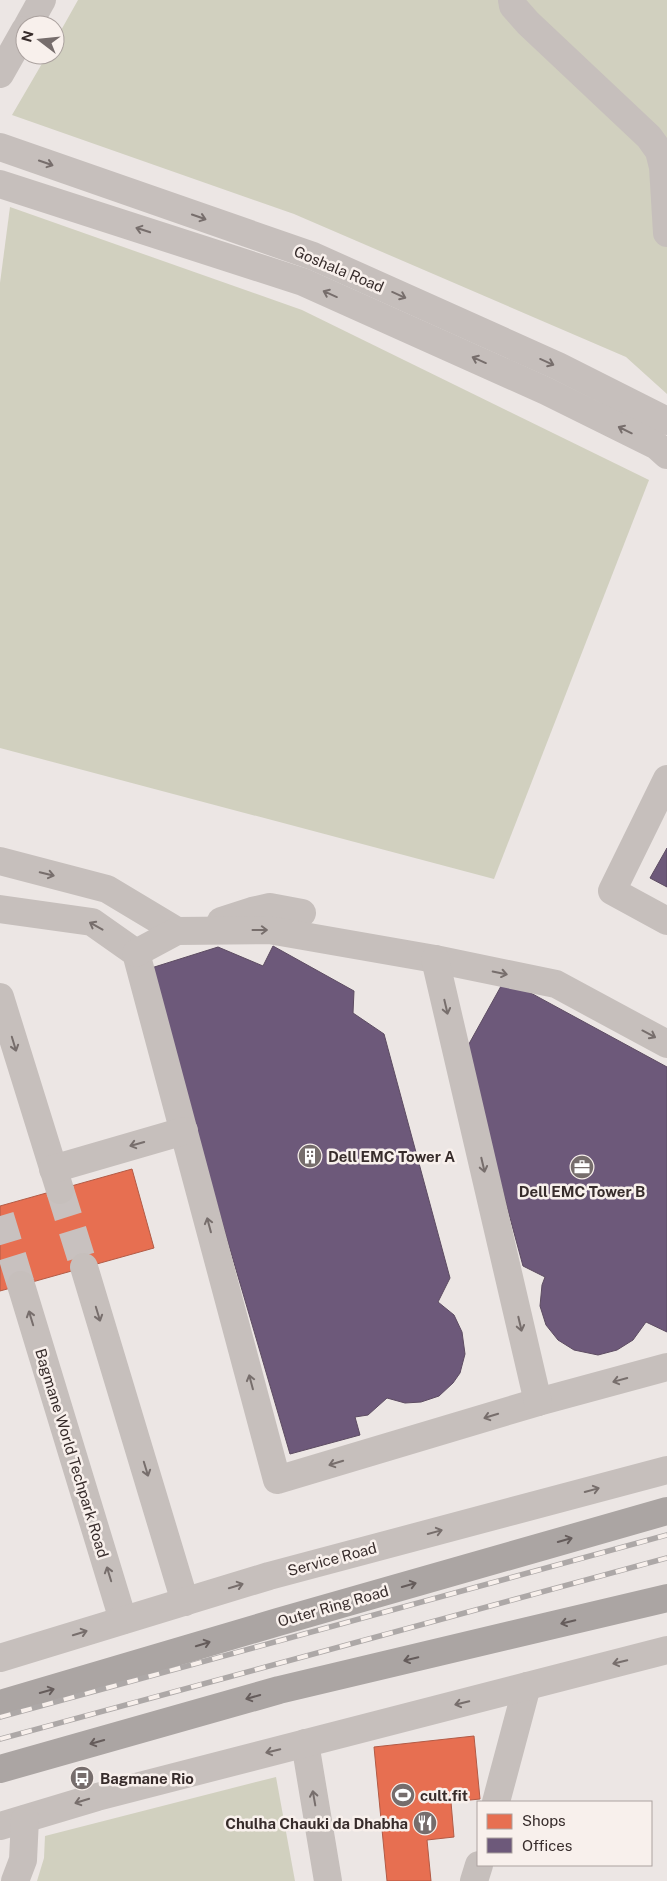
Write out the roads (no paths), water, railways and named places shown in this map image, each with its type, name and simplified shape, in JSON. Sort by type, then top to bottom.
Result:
[{"type":"highway","name":"Outer Ring Road","points":[[0,1704],[667,1511]]},
{"type":"highway","points":[[0,1769],[279,1690],[667,1598]]},
{"type":"street","points":[[34,15],[42,0]]},
{"type":"street","points":[[512,0],[513,6],[528,23],[649,137],[658,151],[663,167],[667,233]]},
{"type":"street","points":[[0,74],[15,48]]},
{"type":"street","name":"Goshala Road","points":[[0,147],[313,256],[558,366],[667,421]]},
{"type":"street","name":"Goshala Road","points":[[0,184],[304,282],[664,444]]},
{"type":"street","points":[[667,779],[612,891],[667,922]]},
{"type":"street","points":[[0,862],[107,890],[176,931]]},
{"type":"street","points":[[223,930],[220,921],[252,911],[270,908],[302,913]]},
{"type":"street","points":[[0,909],[92,922],[136,953],[277,1480],[538,1402],[667,1367]]},
{"type":"street","points":[[136,953],[176,931],[269,930],[435,959],[556,984],[667,1044]]},
{"type":"street","points":[[435,959],[538,1402]]},
{"type":"street","points":[[0,997],[56,1179],[184,1131]]},
{"type":"street","points":[[84,1267],[185,1602]]},
{"type":"street","name":"Bagmane World Techpark Road","points":[[21,1285],[124,1620]]},
{"type":"street","name":"Service Road","points":[[0,1658],[279,1573],[667,1470]]},
{"type":"street","points":[[15,1881],[23,1860],[6,1824],[97,1797],[667,1650]]},
{"type":"street","points":[[496,1801],[527,1686]]},
{"type":"street","points":[[305,1743],[328,1881]]},
{"type":"street","points":[[474,1881],[479,1866]]},
{"type":"tunnel","points":[[60,1190],[84,1267]]},
{"type":"tunnel","points":[[0,1216],[21,1285]]},
{"type":"railway","points":[[0,1717],[667,1535]]},
{"type":"railway","points":[[0,1739],[667,1558]]},
{"type":"place","name":"Dell EMC Tower A","points":[[310,1156]]},
{"type":"place","name":"Dell EMC Tower B","points":[[582,1167]]},
{"type":"place","name":"Bagmane Rio","points":[[82,1778]]},
{"type":"place","name":"cult.fit","points":[[403,1795]]},
{"type":"place","name":"Chulha Chauki da Dhabha","points":[[425,1823]]}]
